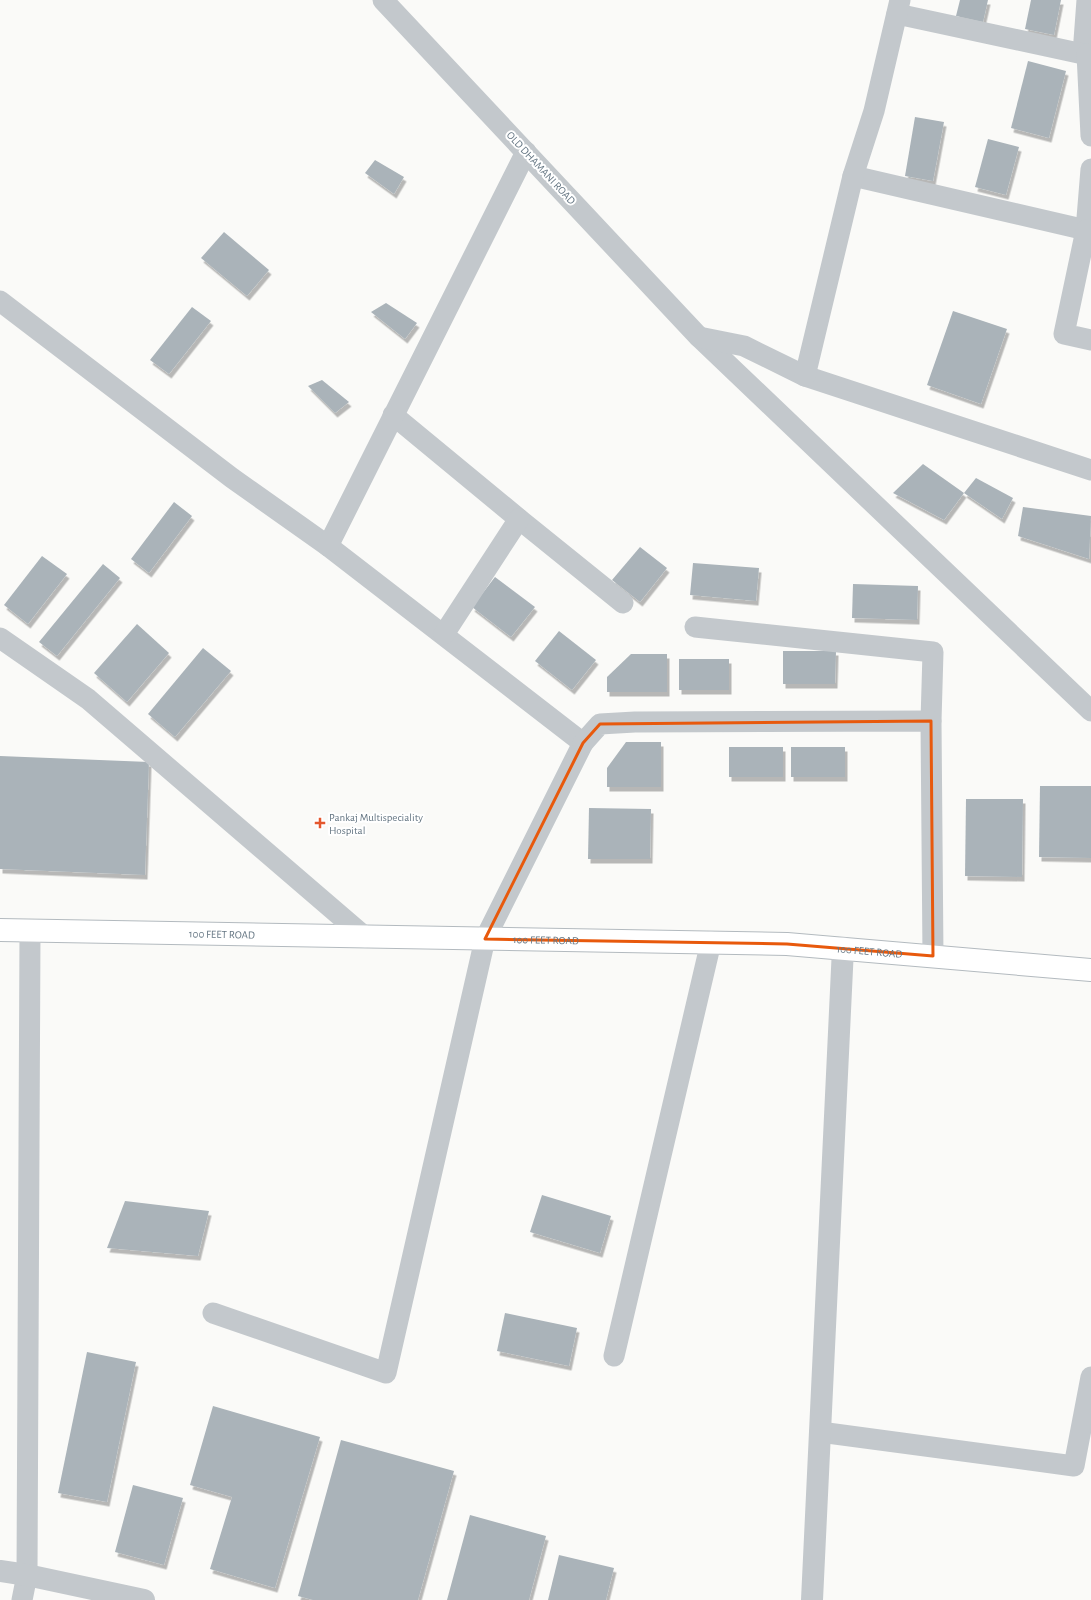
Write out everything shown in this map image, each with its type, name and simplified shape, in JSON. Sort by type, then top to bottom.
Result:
[{"type":"main road","name":"100 FEET ROAD","points":[[0,930],[787,944],[1091,970]]},
{"type":"street","name":"OLD DHAMANI ROAD","points":[[383,0],[699,337],[1091,711]]},
{"type":"street","points":[[1087,0],[1087,54],[1091,136]]},
{"type":"street","points":[[805,376],[853,176],[874,111],[899,7],[1087,54]]},
{"type":"street","points":[[328,546],[526,152]]},
{"type":"street","points":[[1091,170],[1088,231],[1064,334],[1091,340]]},
{"type":"street","points":[[853,176],[1088,231]]},
{"type":"street","points":[[0,301],[232,478],[328,546],[444,634],[583,743]]},
{"type":"street","points":[[699,337],[744,346],[805,376],[1091,470]]},
{"type":"street","points":[[393,415],[518,519],[623,603]]},
{"type":"street","points":[[444,634],[518,519]]},
{"type":"street","points":[[696,627],[933,652],[931,722],[933,956]]},
{"type":"street","points":[[0,638],[88,699],[366,937]]},
{"type":"street","points":[[213,1312],[386,1373],[485,939],[583,743],[600,724],[635,722],[931,722]]},
{"type":"street","points":[[22,1600],[26,1575],[30,931]]},
{"type":"street","points":[[614,1356],[711,942]]},
{"type":"street","points":[[812,1600],[843,948]]},
{"type":"street","points":[[820,1432],[1074,1466],[1091,1377]]},
{"type":"street","points":[[0,1571],[26,1575],[144,1600]]},
{"type":"highlighted area","points":[[931,721],[933,956],[787,944],[485,939],[583,743],[600,724]]},
{"type":"building","points":[[960,0],[988,0],[983,22],[956,16]]},
{"type":"building","points":[[1031,0],[1061,0],[1054,35],[1025,29]]},
{"type":"building","points":[[1028,61],[1066,71],[1049,138],[1011,128]]},
{"type":"building","points":[[915,117],[944,122],[933,181],[905,176]]},
{"type":"building","points":[[988,139],[1019,147],[1006,195],[975,187]]},
{"type":"building","points":[[375,160],[404,177],[394,194],[365,173]]},
{"type":"building","points":[[224,232],[269,270],[247,296],[201,258]]},
{"type":"building","points":[[386,303],[417,323],[405,339],[371,312]]},
{"type":"building","points":[[192,307],[211,321],[169,374],[150,360]]},
{"type":"building","points":[[953,311],[1007,329],[981,404],[927,385]]},
{"type":"building","points":[[322,380],[349,402],[335,413],[308,386]]},
{"type":"building","points":[[923,464],[964,493],[944,520],[893,493]]},
{"type":"building","points":[[976,478],[1013,498],[1002,519],[964,493]]},
{"type":"building","points":[[174,502],[192,516],[149,573],[131,559]]},
{"type":"building","points":[[1023,507],[1091,516],[1089,559],[1018,536]]},
{"type":"building","points":[[640,547],[667,568],[640,602],[612,580]]},
{"type":"building","points":[[42,556],[67,574],[28,624],[4,605]]},
{"type":"building","points":[[693,563],[759,568],[756,601],[690,595]]},
{"type":"building","points":[[103,564],[120,578],[57,656],[39,642]]},
{"type":"building","points":[[495,577],[535,607],[511,637],[472,607]]},
{"type":"building","points":[[853,584],[918,586],[917,620],[852,618]]},
{"type":"building","points":[[137,624],[169,653],[127,702],[94,673]]},
{"type":"building","points":[[559,631],[596,660],[572,690],[535,661]]},
{"type":"building","points":[[203,648],[231,671],[175,737],[148,714]]},
{"type":"building","points":[[783,651],[836,651],[835,684],[783,684]]},
{"type":"building","points":[[631,654],[667,654],[667,692],[607,692],[607,677]]},
{"type":"building","points":[[679,659],[729,659],[729,690],[679,690]]},
{"type":"building","points":[[626,742],[661,742],[661,787],[607,787],[607,768]]},
{"type":"building","points":[[729,747],[783,747],[783,777],[729,777]]},
{"type":"building","points":[[791,747],[845,747],[845,777],[791,777]]},
{"type":"building","points":[[0,756],[149,762],[145,875],[0,869]]},
{"type":"building","points":[[1040,786],[1091,786],[1091,858],[1039,857]]},
{"type":"building","points":[[966,799],[1023,799],[1022,877],[965,876]]},
{"type":"building","points":[[589,808],[651,809],[650,859],[588,859]]},
{"type":"building","points":[[542,1195],[611,1216],[600,1253],[530,1232]]},
{"type":"building","points":[[125,1201],[209,1211],[198,1256],[107,1248]]},
{"type":"building","points":[[505,1313],[577,1328],[569,1366],[497,1351]]},
{"type":"building","points":[[87,1352],[136,1362],[107,1502],[58,1493]]},
{"type":"building","points":[[213,1406],[320,1437],[275,1588],[210,1569],[232,1497],[190,1485]]},
{"type":"building","points":[[341,1440],[454,1471],[418,1600],[313,1600],[298,1596]]},
{"type":"building","points":[[133,1485],[183,1498],[164,1565],[115,1552]]},
{"type":"building","points":[[470,1515],[546,1536],[529,1600],[447,1600]]},
{"type":"building","points":[[559,1555],[614,1568],[606,1600],[548,1600]]},
{"type":"place","name":"Pankaj Multispeciality Hospital","points":[[320,823]]}]
